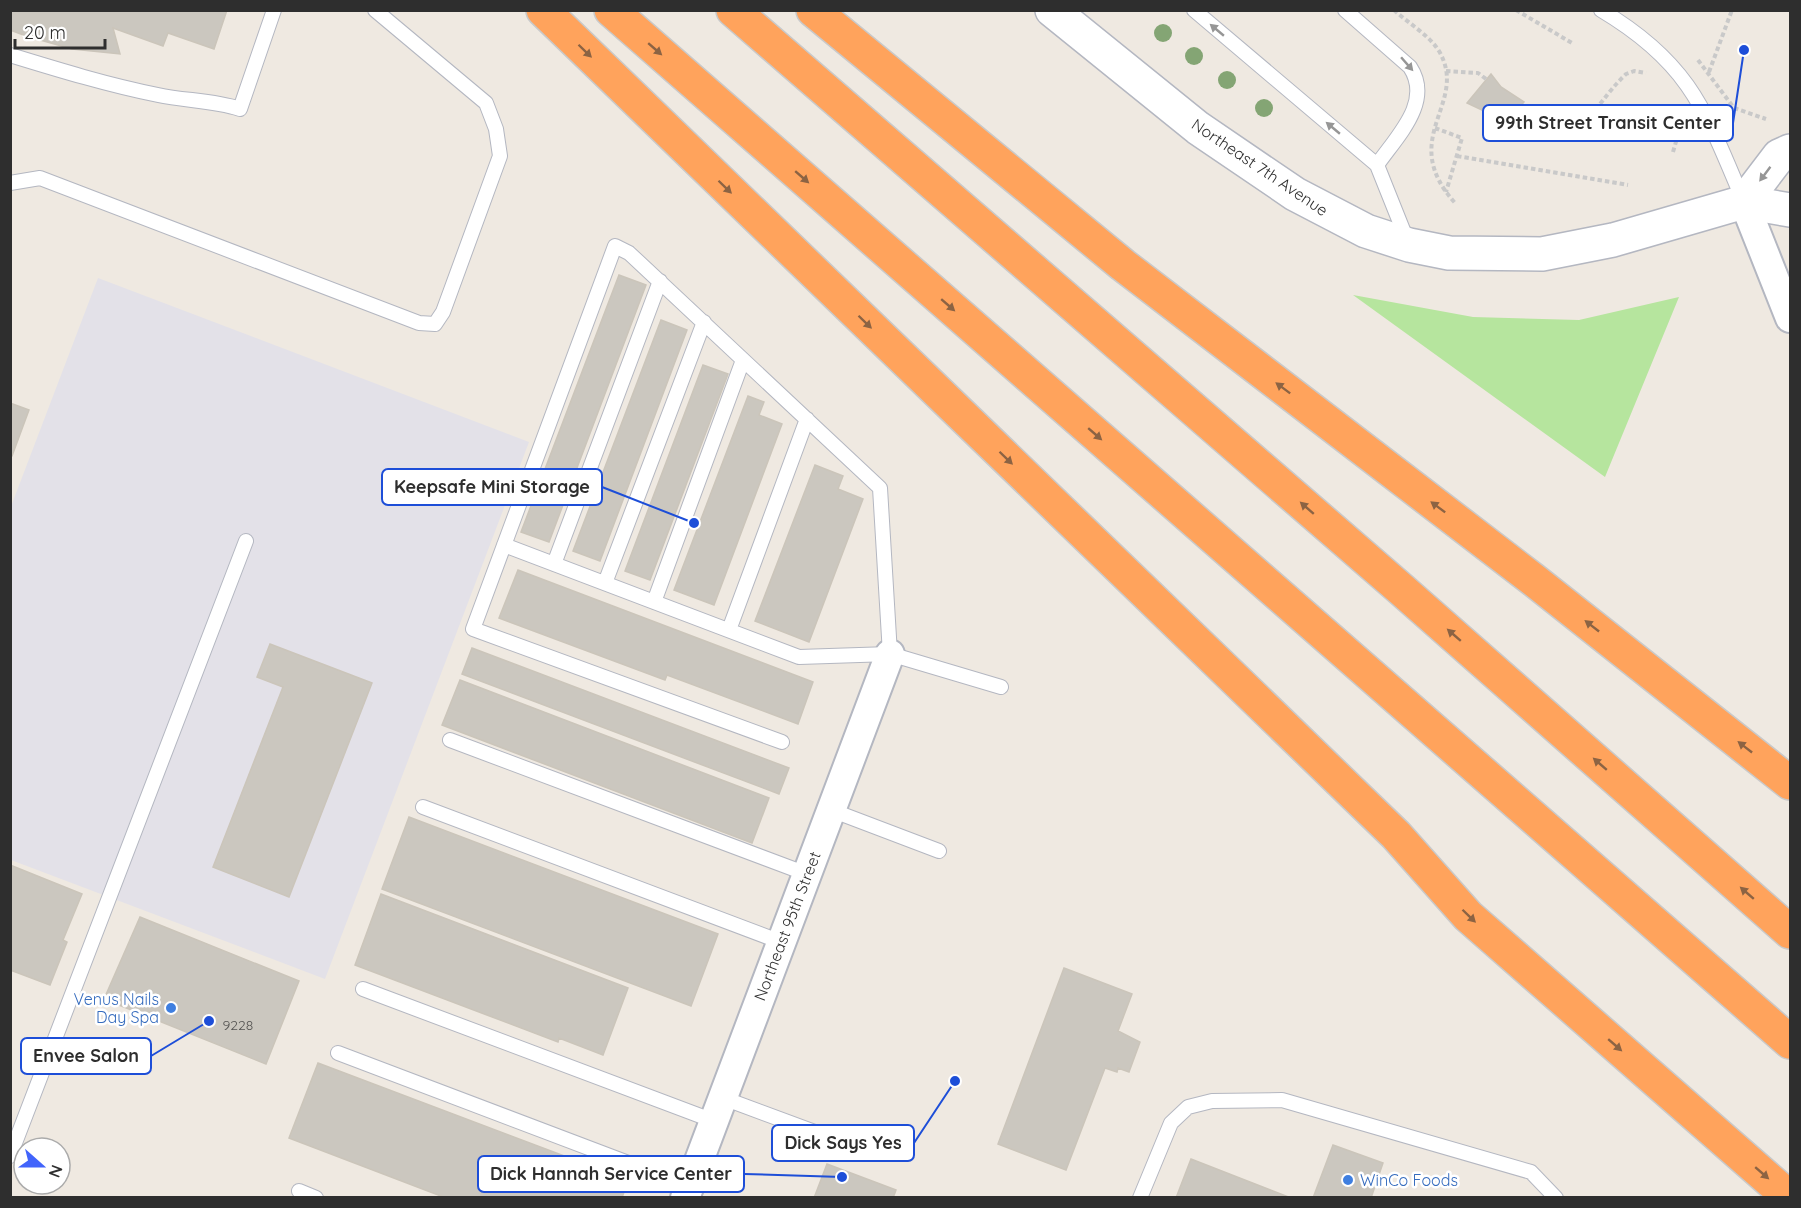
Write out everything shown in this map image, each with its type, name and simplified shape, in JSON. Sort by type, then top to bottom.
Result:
[{"type":"highway","points":[[543,10],[1396,835],[1468,916],[1790,1197]]},
{"type":"highway","points":[[610,10],[1791,1042]]},
{"type":"highway","points":[[733,10],[1393,582],[1791,932]]},
{"type":"highway","points":[[813,10],[1123,265],[1535,581],[1791,783]]},
{"type":"street","name":"Northeast 7th Avenue","points":[[1052,10],[1198,128],[1286,188],[1332,215],[1366,231],[1409,245],[1449,253],[1542,254],[1613,240],[1744,202],[1791,210]]},
{"type":"street","points":[[1791,151],[1779,156],[1744,202],[1791,318]]},
{"type":"street","name":"Northeast 95th Street","points":[[687,1192],[890,654]]},
{"type":"lane","points":[[10,55],[75,75],[159,96],[227,105],[240,109],[274,10]]},
{"type":"lane","points":[[10,183],[40,178],[419,323],[435,324],[443,312],[500,156],[496,129],[486,103],[375,10]]},
{"type":"lane","points":[[1194,10],[1377,165],[1409,245]]},
{"type":"lane","points":[[1345,10],[1400,57],[1417,77],[1420,89],[1418,103],[1377,165]]},
{"type":"lane","points":[[1601,10],[1638,34],[1668,60],[1684,78],[1700,103],[1744,202]]},
{"type":"lane","points":[[782,742],[473,629],[615,246],[629,253],[660,281],[880,488],[890,654]]},
{"type":"lane","points":[[554,564],[660,281]]},
{"type":"lane","points":[[605,583],[704,322]]},
{"type":"lane","points":[[654,602],[744,360]]},
{"type":"lane","points":[[729,630],[807,420]]},
{"type":"lane","points":[[10,1156],[246,541]]},
{"type":"lane","points":[[504,545],[799,657],[890,654],[1001,687]]},
{"type":"lane","points":[[450,740],[807,874]]},
{"type":"lane","points":[[423,807],[782,942]]},
{"type":"lane","points":[[831,810],[939,851]]},
{"type":"lane","points":[[363,989],[718,1109],[831,1138]]},
{"type":"lane","points":[[338,1053],[687,1192]]},
{"type":"lane","points":[[1140,1197],[1167,1129],[1181,1112],[1204,1102],[1282,1100],[1531,1172],[1556,1197]]},
{"type":"lane","points":[[299,1191],[316,1197]]},
{"type":"path","points":[[1516,10],[1524,12],[1572,43]]},
{"type":"path","points":[[1709,72],[1732,10]]},
{"type":"path","points":[[1693,55],[1709,72],[1734,108],[1766,119]]},
{"type":"path","points":[[1446,71],[1478,73],[1486,80]]},
{"type":"path","points":[[1519,108],[1534,120],[1550,128],[1575,127],[1592,117],[1626,74],[1640,71],[1653,77]]},
{"type":"path","points":[[1673,152],[1679,125],[1675,107]]},
{"type":"path","points":[[1435,128],[1462,138],[1446,192]]},
{"type":"path","points":[[1456,156],[1628,185]]},
{"type":"shaded area","points":[[98,278],[529,442],[325,979],[11,860],[10,509]]},
{"type":"green space","points":[[1353,295],[1473,317],[1579,320],[1679,297],[1605,477]]},
{"type":"building","points":[[10,10],[227,10],[214,49],[168,33],[163,46],[113,28],[120,54],[72,49],[10,30]]},
{"type":"building","points":[[1491,74],[1501,87],[1524,102],[1500,130],[1482,110],[1467,103]]},
{"type":"building","points":[[619,275],[646,285],[549,542],[521,532]]},
{"type":"building","points":[[661,320],[687,330],[600,561],[573,551]]},
{"type":"building","points":[[703,365],[728,374],[650,580],[625,571]]},
{"type":"building","points":[[748,396],[764,402],[759,415],[782,424],[714,605],[674,590]]},
{"type":"building","points":[[10,403],[29,410],[12,456],[10,456]]},
{"type":"building","points":[[815,465],[843,476],[838,489],[863,499],[809,642],[755,621]]},
{"type":"building","points":[[518,570],[813,682],[798,724],[667,675],[665,680],[499,618]]},
{"type":"building","points":[[270,644],[372,683],[289,897],[213,867],[283,687],[257,677]]},
{"type":"building","points":[[472,648],[789,768],[779,794],[462,674]]},
{"type":"building","points":[[460,680],[769,798],[752,843],[442,725]]},
{"type":"building","points":[[409,817],[718,934],[691,1006],[382,889]]},
{"type":"building","points":[[10,865],[82,894],[63,940],[67,942],[50,985],[10,970]]},
{"type":"building","points":[[381,894],[628,988],[603,1055],[559,1038],[558,1042],[355,965]]},
{"type":"building","points":[[140,917],[299,981],[266,1064],[104,999]]},
{"type":"building","points":[[1064,968],[1132,994],[1118,1031],[1140,1042],[1129,1072],[1118,1068],[1117,1072],[1105,1068],[1066,1170],[998,1144]]},
{"type":"building","points":[[318,1063],[628,1180],[622,1198],[446,1198],[289,1138]]},
{"type":"building","name":"WinCo Foods","points":[[1333,1145],[1383,1163],[1371,1198],[1313,1198]]},
{"type":"building","points":[[1191,1159],[1291,1198],[1176,1198]]},
{"type":"building","points":[[827,1164],[896,1190],[893,1198],[814,1198]]},
{"type":"place","name":"99th Street Transit Center","points":[[1744,50]]},
{"type":"place","name":"Keepsafe Mini Storage","points":[[694,523]]},
{"type":"place","name":"Venus Nails Day Spa","points":[[171,1008]]},
{"type":"place","name":"Envee Salon","points":[[209,1021]]},
{"type":"place","name":"Dick Says Yes","points":[[955,1081]]},
{"type":"place","name":"Dick Hannah Service Center","points":[[842,1177]]},
{"type":"place","name":"WinCo Foods","points":[[1348,1180]]}]
